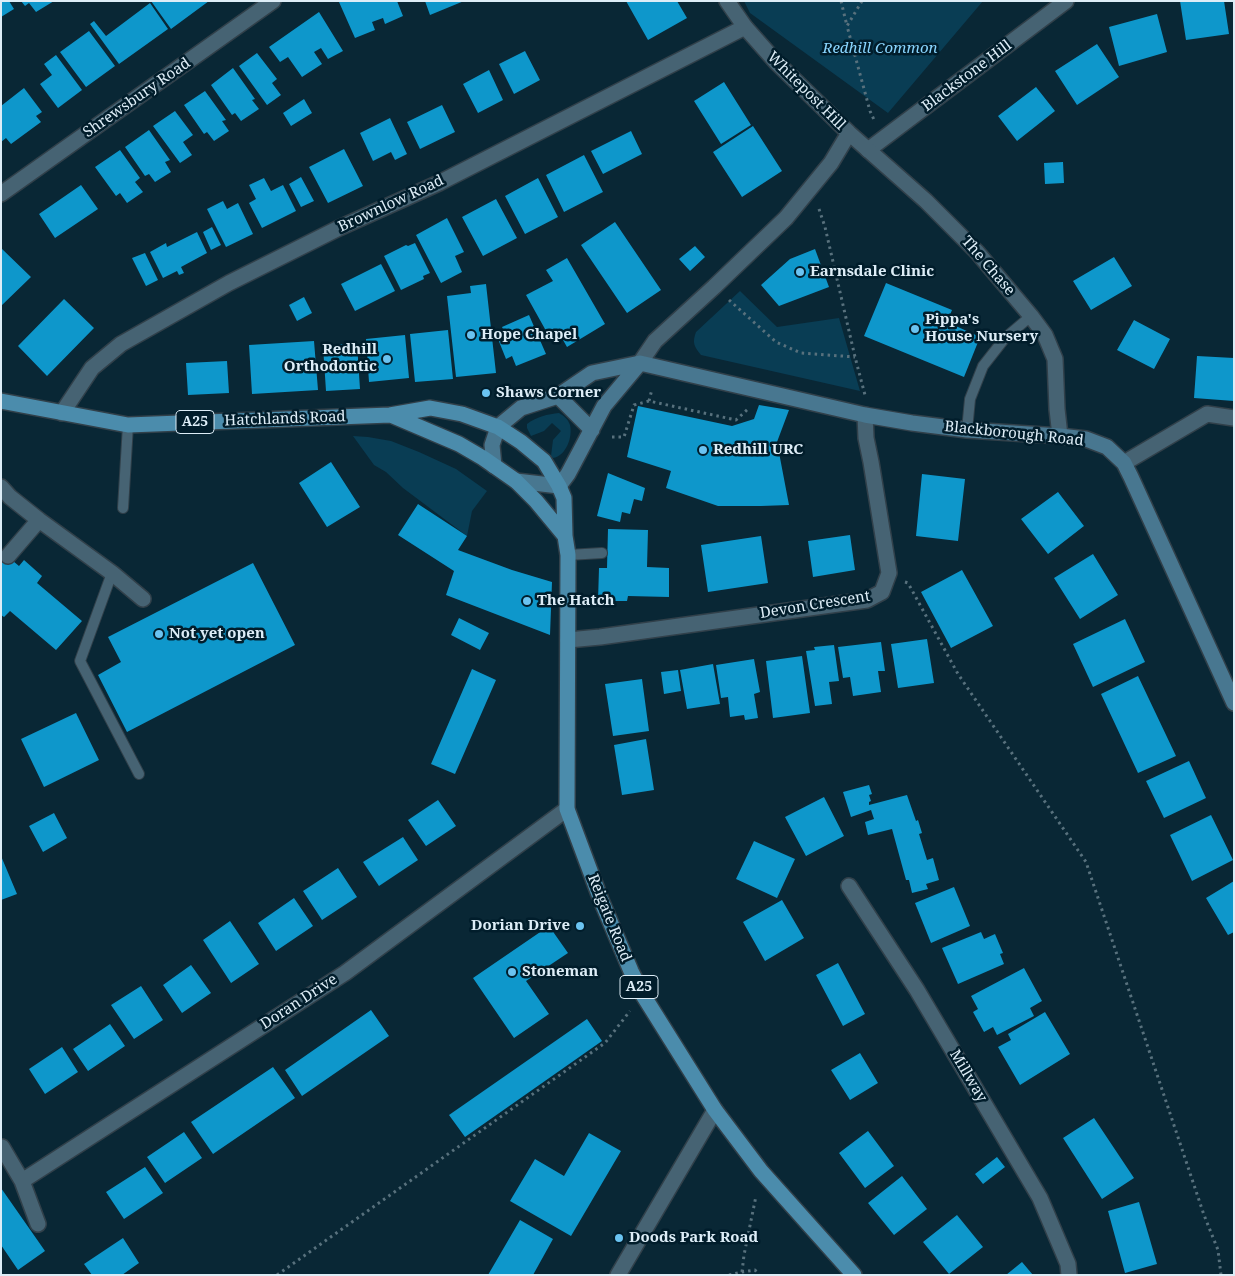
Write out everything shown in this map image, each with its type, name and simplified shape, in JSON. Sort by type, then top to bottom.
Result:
[{"type":"main road","points":[[494,466],[492,445],[498,427],[521,408],[558,396],[592,374],[640,363]]},
{"type":"main road","points":[[559,486],[568,474],[604,406],[640,363]]},
{"type":"main road","name":"Blackborough Road","points":[[640,363],[865,415],[967,430],[1086,439],[1107,447],[1124,463],[1131,477],[1234,703]]},
{"type":"main road","points":[[558,396],[592,430]]},
{"type":"main road","name":"Hatchlands Road","points":[[2,403],[128,425],[390,415],[430,408],[462,414],[498,427],[521,442],[544,461],[564,498],[565,536],[568,555],[568,640]]},
{"type":"main road","name":"Hatchlands Road","points":[[390,415],[459,444],[483,458],[516,481],[565,536]]},
{"type":"main road","name":"Hatchlands Road","points":[[516,481],[559,486]]},
{"type":"main road","name":"Reigate Road","points":[[568,640],[567,809],[601,900],[631,971],[643,995],[715,1110],[761,1171],[854,1275]]},
{"type":"street","name":"Shrewsbury Road","points":[[1,194],[273,1]]},
{"type":"street","name":"Whitepost Hill","points":[[714,287],[794,210],[831,163],[849,133],[776,62],[745,26],[727,1]]},
{"type":"street","name":"Blackstone Hill","points":[[868,150],[1066,1]]},
{"type":"street","name":"Brownlow Road","points":[[62,413],[92,368],[129,339],[229,283],[339,228],[439,183],[745,26]]},
{"type":"street","name":"The Chase","points":[[849,133],[926,201],[977,252],[1045,335],[1055,359],[1060,436]]},
{"type":"street","points":[[640,363],[655,341],[714,287]]},
{"type":"street","points":[[1124,463],[1207,414],[1234,418]]},
{"type":"street","points":[[865,415],[866,438],[890,573]]},
{"type":"street","points":[[1,487],[10,497],[39,520],[112,573],[143,599]]},
{"type":"street","points":[[8,556],[39,520]]},
{"type":"street","name":"Devon Crescent","points":[[568,640],[867,600],[882,592],[890,573]]},
{"type":"street","name":"Doran Drive","points":[[22,1181],[344,973],[567,809]]},
{"type":"street","name":"Millway","points":[[848,886],[917,990],[1040,1198],[1068,1264],[1068,1275]]},
{"type":"street","points":[[618,1275],[715,1110]]},
{"type":"street","points":[[2,1147],[22,1181],[38,1224]]},
{"type":"lane","points":[[967,430],[970,399],[983,366],[1005,338],[1031,316]]},
{"type":"lane","points":[[123,508],[128,425]]},
{"type":"lane","points":[[568,555],[602,553]]},
{"type":"lane","points":[[112,573],[80,661],[139,774]]},
{"type":"path","points":[[841,1],[870,111],[882,139]]},
{"type":"path","points":[[847,26],[862,1]]},
{"type":"path","points":[[825,227],[854,357],[865,392]]},
{"type":"path","points":[[714,287],[776,342],[801,353],[854,357]]},
{"type":"path","points":[[649,401],[652,389]]},
{"type":"path","points":[[612,437],[624,437],[634,405],[649,401],[736,420]]},
{"type":"path","points":[[890,573],[908,583],[958,674],[1086,862],[1204,1215],[1218,1250],[1221,1275]]},
{"type":"path","points":[[277,1275],[604,1043],[643,995]]},
{"type":"path","points":[[742,1272],[761,1171]]},
{"type":"path","points":[[729,1275],[755,1270],[759,1275]]},
{"type":"green space","name":"Redhill Common","points":[[744,1],[983,1],[888,113],[750,13]]},
{"type":"green space","points":[[740,291],[777,327],[839,318],[860,391],[701,355],[694,344],[696,332]]},
{"type":"green space","points":[[559,413],[566,418],[571,430],[565,450],[562,454],[553,458],[551,456],[553,440],[561,431],[552,423],[544,431],[531,436],[527,424],[542,416]]},
{"type":"green space","points":[[353,436],[391,441],[419,452],[456,469],[487,491],[472,511],[467,536],[403,488],[386,472],[374,465]]},
{"type":"building","points":[[1,1],[9,1],[14,9],[1,17]]},
{"type":"building","points":[[21,1],[54,1],[36,12],[29,3],[25,6]]},
{"type":"building","points":[[151,1],[209,1],[171,29]]},
{"type":"building","points":[[340,1],[397,1],[403,16],[385,24],[383,18],[372,22],[375,30],[355,38]]},
{"type":"building","points":[[425,1],[464,1],[430,15]]},
{"type":"building","points":[[626,1],[677,1],[687,18],[648,40]]},
{"type":"building","points":[[1180,1],[1224,1],[1229,34],[1186,40]]},
{"type":"building","points":[[150,3],[168,29],[119,64],[90,24],[94,21],[106,36]]},
{"type":"building","points":[[319,12],[343,51],[328,59],[321,48],[314,52],[322,64],[302,77],[288,57],[280,62],[269,47]]},
{"type":"building","points":[[1157,14],[1167,52],[1119,66],[1109,27]]},
{"type":"building","points":[[89,31],[115,66],[86,87],[60,52]]},
{"type":"building","points":[[1097,44],[1119,77],[1077,105],[1055,71]]},
{"type":"building","points":[[525,51],[540,80],[514,94],[499,64]]},
{"type":"building","points":[[257,53],[277,79],[272,83],[281,95],[267,105],[239,66]]},
{"type":"building","points":[[56,55],[82,90],[58,108],[40,84],[52,75],[44,64]]},
{"type":"building","points":[[233,68],[255,99],[252,100],[259,109],[241,121],[235,113],[232,115],[211,85]]},
{"type":"building","points":[[489,70],[503,100],[478,113],[463,84]]},
{"type":"building","points":[[724,82],[751,125],[721,144],[694,101]]},
{"type":"building","points":[[1036,87],[1055,111],[1017,141],[998,116]]},
{"type":"building","points":[[24,88],[42,112],[36,116],[41,122],[11,144],[6,138],[1,142],[1,106]]},
{"type":"building","points":[[205,91],[226,120],[222,121],[229,131],[214,141],[207,132],[204,134],[184,105]]},
{"type":"building","points":[[304,99],[312,113],[291,126],[283,113]]},
{"type":"building","points":[[442,105],[455,132],[420,149],[407,122]]},
{"type":"building","points":[[175,111],[193,135],[183,142],[192,155],[180,163],[153,126]]},
{"type":"building","points":[[390,118],[407,154],[395,160],[391,152],[373,161],[360,133]]},
{"type":"building","points":[[753,126],[782,171],[742,197],[713,152]]},
{"type":"building","points":[[149,130],[170,160],[165,162],[171,172],[155,182],[149,174],[145,176],[125,147]]},
{"type":"building","points":[[631,131],[642,154],[603,174],[591,151]]},
{"type":"building","points":[[344,149],[363,186],[328,203],[309,167]]},
{"type":"building","points":[[120,150],[140,178],[135,182],[143,192],[127,203],[120,193],[116,196],[95,167]]},
{"type":"building","points":[[584,155],[603,192],[564,212],[546,175]]},
{"type":"building","points":[[1063,162],[1064,183],[1045,184],[1044,163]]},
{"type":"building","points":[[301,177],[314,201],[301,207],[289,184]]},
{"type":"building","points":[[264,178],[271,191],[283,185],[296,211],[262,228],[249,203],[256,199],[249,185]]},
{"type":"building","points":[[538,178],[558,217],[525,234],[505,196]]},
{"type":"building","points":[[81,185],[98,209],[55,238],[39,214]]},
{"type":"building","points":[[496,199],[517,238],[483,256],[462,217]]},
{"type":"building","points":[[223,201],[227,209],[238,203],[253,234],[226,247],[207,209]]},
{"type":"building","points":[[447,218],[464,252],[455,256],[462,272],[441,283],[416,235]]},
{"type":"building","points":[[615,222],[661,290],[627,313],[581,245]]},
{"type":"building","points":[[212,227],[221,245],[211,250],[203,232]]},
{"type":"building","points":[[197,232],[207,253],[181,267],[184,273],[179,275],[177,271],[163,278],[150,252],[166,243],[167,247]]},
{"type":"building","points":[[415,243],[430,273],[423,276],[424,279],[401,290],[384,256],[406,245]]},
{"type":"building","points":[[695,246],[705,257],[690,271],[679,259]]},
{"type":"building","points":[[1,248],[31,277],[1,306]]},
{"type":"building","name":"Earnsdale Clinic","points":[[815,249],[829,287],[779,306],[761,285],[790,259]]},
{"type":"building","points":[[145,253],[158,280],[146,286],[132,258]]},
{"type":"building","points":[[1114,257],[1132,286],[1091,310],[1073,281]]},
{"type":"building","points":[[567,258],[605,324],[567,347],[559,333],[550,338],[526,295],[553,281],[546,270]]},
{"type":"building","points":[[381,264],[395,291],[355,311],[341,284]]},
{"type":"building","name":"Pippa's House Nursery","points":[[886,283],[952,310],[947,322],[980,337],[964,377],[864,336]]},
{"type":"building","name":"Hope Chapel","points":[[486,284],[496,373],[456,377],[447,296],[471,293],[470,286]]},
{"type":"building","points":[[304,297],[312,313],[297,321],[289,305]]},
{"type":"building","points":[[64,299],[94,328],[47,376],[18,346]]},
{"type":"building","points":[[529,315],[546,354],[516,366],[512,356],[506,359],[498,339],[506,336],[502,327]]},
{"type":"building","points":[[1134,320],[1170,339],[1154,369],[1117,350]]},
{"type":"building","points":[[448,330],[453,379],[415,382],[410,334]]},
{"type":"building","name":"Redhill Orthodontic","points":[[405,335],[409,378],[369,382],[366,339]]},
{"type":"building","points":[[314,341],[318,390],[252,394],[249,345]]},
{"type":"building","points":[[357,343],[360,389],[326,391],[323,346]]},
{"type":"building","points":[[1197,356],[1234,358],[1234,401],[1194,398]]},
{"type":"building","points":[[227,361],[229,393],[188,395],[186,363]]},
{"type":"building","name":"Redhill URC","points":[[759,405],[789,410],[777,442],[789,505],[718,506],[666,488],[671,471],[627,457],[638,406],[732,426],[754,419]]},
{"type":"building","points":[[331,462],[360,507],[327,527],[299,483]]},
{"type":"building","points":[[608,473],[645,488],[642,501],[634,499],[630,514],[622,512],[620,522],[597,516]]},
{"type":"building","points":[[922,474],[965,479],[958,541],[916,536]]},
{"type":"building","points":[[1058,492],[1084,526],[1048,554],[1021,519]]},
{"type":"building","points":[[418,504],[467,536],[458,550],[512,570],[552,582],[550,635],[446,595],[454,571],[398,535]]},
{"type":"building","points":[[608,529],[648,530],[647,567],[669,568],[669,597],[628,596],[627,601],[598,601],[599,568],[607,568]]},
{"type":"building","points":[[850,535],[855,570],[813,577],[808,541]]},
{"type":"building","points":[[761,536],[768,583],[708,592],[701,545]]},
{"type":"building","points":[[1,551],[19,566],[24,560],[42,576],[37,583],[82,621],[56,650],[10,611],[4,617],[1,615]]},
{"type":"building","points":[[1093,554],[1118,595],[1080,619],[1054,578]]},
{"type":"building","points":[[253,563],[295,645],[127,732],[98,675],[121,662],[108,637]]},
{"type":"building","points":[[962,570],[993,626],[951,648],[921,592]]},
{"type":"building","points":[[459,618],[489,633],[480,650],[451,635]]},
{"type":"building","points":[[1125,619],[1145,662],[1093,687],[1073,644]]},
{"type":"building","points":[[927,639],[934,683],[898,688],[891,644]]},
{"type":"building","points":[[881,642],[885,671],[878,671],[881,692],[853,696],[850,677],[843,678],[838,647]]},
{"type":"building","points":[[834,645],[839,681],[829,682],[832,704],[815,706],[806,651],[815,650],[814,647]]},
{"type":"building","points":[[802,656],[810,713],[773,718],[766,661]]},
{"type":"building","points":[[754,659],[760,692],[754,694],[758,718],[745,720],[744,715],[730,717],[728,697],[721,698],[716,665]]},
{"type":"building","points":[[713,664],[720,704],[687,709],[680,670]]},
{"type":"building","points":[[472,669],[496,680],[455,774],[431,764]]},
{"type":"building","points":[[678,670],[681,691],[664,694],[661,672]]},
{"type":"building","points":[[1138,676],[1176,756],[1138,773],[1101,694]]},
{"type":"building","points":[[642,679],[649,731],[613,736],[605,684]]},
{"type":"building","points":[[76,713],[99,760],[44,787],[21,739]]},
{"type":"building","points":[[646,739],[654,790],[622,795],[614,745]]},
{"type":"building","points":[[1189,761],[1206,798],[1164,818],[1146,781]]},
{"type":"building","points":[[869,785],[872,794],[869,795],[871,801],[869,805],[907,795],[922,833],[919,834],[927,860],[933,858],[939,880],[926,884],[928,889],[912,893],[909,880],[906,880],[892,829],[868,835],[865,822],[874,819],[871,810],[851,817],[843,792]]},
{"type":"building","points":[[824,797],[844,836],[806,856],[785,817]]},
{"type":"building","points":[[438,800],[456,826],[426,846],[408,820]]},
{"type":"building","points":[[54,813],[67,838],[43,852],[29,826]]},
{"type":"building","points":[[1211,815],[1233,860],[1192,881],[1170,835]]},
{"type":"building","points":[[403,837],[418,860],[379,886],[363,862]]},
{"type":"building","points":[[754,841],[795,859],[777,898],[736,879]]},
{"type":"building","points":[[1,856],[17,894],[1,900]]},
{"type":"building","points":[[338,868],[357,897],[322,920],[303,891]]},
{"type":"building","points":[[1234,881],[1234,932],[1228,935],[1206,898]]},
{"type":"building","points":[[954,887],[970,926],[931,943],[915,903]]},
{"type":"building","points":[[294,898],[313,926],[276,951],[258,923]]},
{"type":"building","points":[[782,900],[804,938],[765,961],[743,922]]},
{"type":"building","points":[[230,921],[259,964],[231,983],[203,940]]},
{"type":"building","points":[[549,926],[568,953],[526,981],[549,1014],[514,1038],[473,978]]},
{"type":"building","points":[[981,932],[984,939],[995,934],[1003,953],[1000,954],[1004,964],[958,984],[942,948]]},
{"type":"building","points":[[838,963],[865,1014],[843,1026],[816,975]]},
{"type":"building","points":[[191,965],[211,993],[182,1013],[163,985]]},
{"type":"building","points":[[1024,968],[1042,1001],[1030,1008],[1034,1016],[997,1035],[993,1027],[984,1032],[973,1012],[978,1009],[971,996]]},
{"type":"building","points":[[141,986],[163,1020],[134,1039],[111,1005]]},
{"type":"building","points":[[371,1010],[389,1036],[302,1096],[285,1070]]},
{"type":"building","points":[[1045,1012],[1070,1054],[1020,1085],[998,1047],[1011,1040],[1008,1034]]},
{"type":"building","points":[[587,1019],[602,1041],[465,1137],[449,1115]]},
{"type":"building","points":[[110,1024],[125,1046],[88,1071],[73,1049]]},
{"type":"building","points":[[62,1047],[78,1072],[45,1094],[29,1069]]},
{"type":"building","points":[[860,1053],[878,1083],[850,1100],[831,1070]]},
{"type":"building","points":[[273,1067],[295,1098],[213,1154],[191,1122]]},
{"type":"building","points":[[1094,1118],[1134,1178],[1102,1199],[1063,1138]]},
{"type":"building","points":[[868,1131],[894,1166],[865,1188],[839,1153]]},
{"type":"building","points":[[184,1132],[202,1158],[165,1183],[147,1157]]},
{"type":"building","points":[[589,1133],[621,1151],[571,1236],[510,1201],[535,1159],[564,1176]]},
{"type":"building","points":[[997,1157],[1005,1167],[983,1184],[975,1174]]},
{"type":"building","points":[[145,1167],[163,1193],[124,1219],[106,1192]]},
{"type":"building","points":[[902,1176],[927,1209],[894,1235],[868,1203]]},
{"type":"building","points":[[1,1188],[45,1251],[18,1270],[1,1245]]},
{"type":"building","points":[[1139,1202],[1157,1264],[1125,1273],[1108,1211]]},
{"type":"building","points":[[957,1215],[983,1247],[949,1274],[923,1242]]},
{"type":"building","points":[[520,1220],[553,1239],[533,1275],[488,1275]]},
{"type":"building","points":[[123,1238],[139,1263],[122,1275],[92,1275],[84,1264]]},
{"type":"building","points":[[1022,1262],[1033,1275],[1006,1275]]},
{"type":"place","name":"Earnsdale Clinic","points":[[800,272]]},
{"type":"place","name":"Pippa's House Nursery","points":[[915,329]]},
{"type":"place","name":"Hope Chapel","points":[[471,335]]},
{"type":"place","name":"Redhill Orthodontic","points":[[387,359]]},
{"type":"place","name":"Shaws Corner","points":[[486,393]]},
{"type":"place","name":"Redhill URC","points":[[703,450]]},
{"type":"place","name":"The Hatch","points":[[527,601]]},
{"type":"place","name":"Not yet open","points":[[159,634]]},
{"type":"place","name":"Dorian Drive","points":[[580,926]]},
{"type":"place","name":"Stoneman","points":[[512,972]]},
{"type":"place","name":"Doods Park Road","points":[[619,1238]]}]
